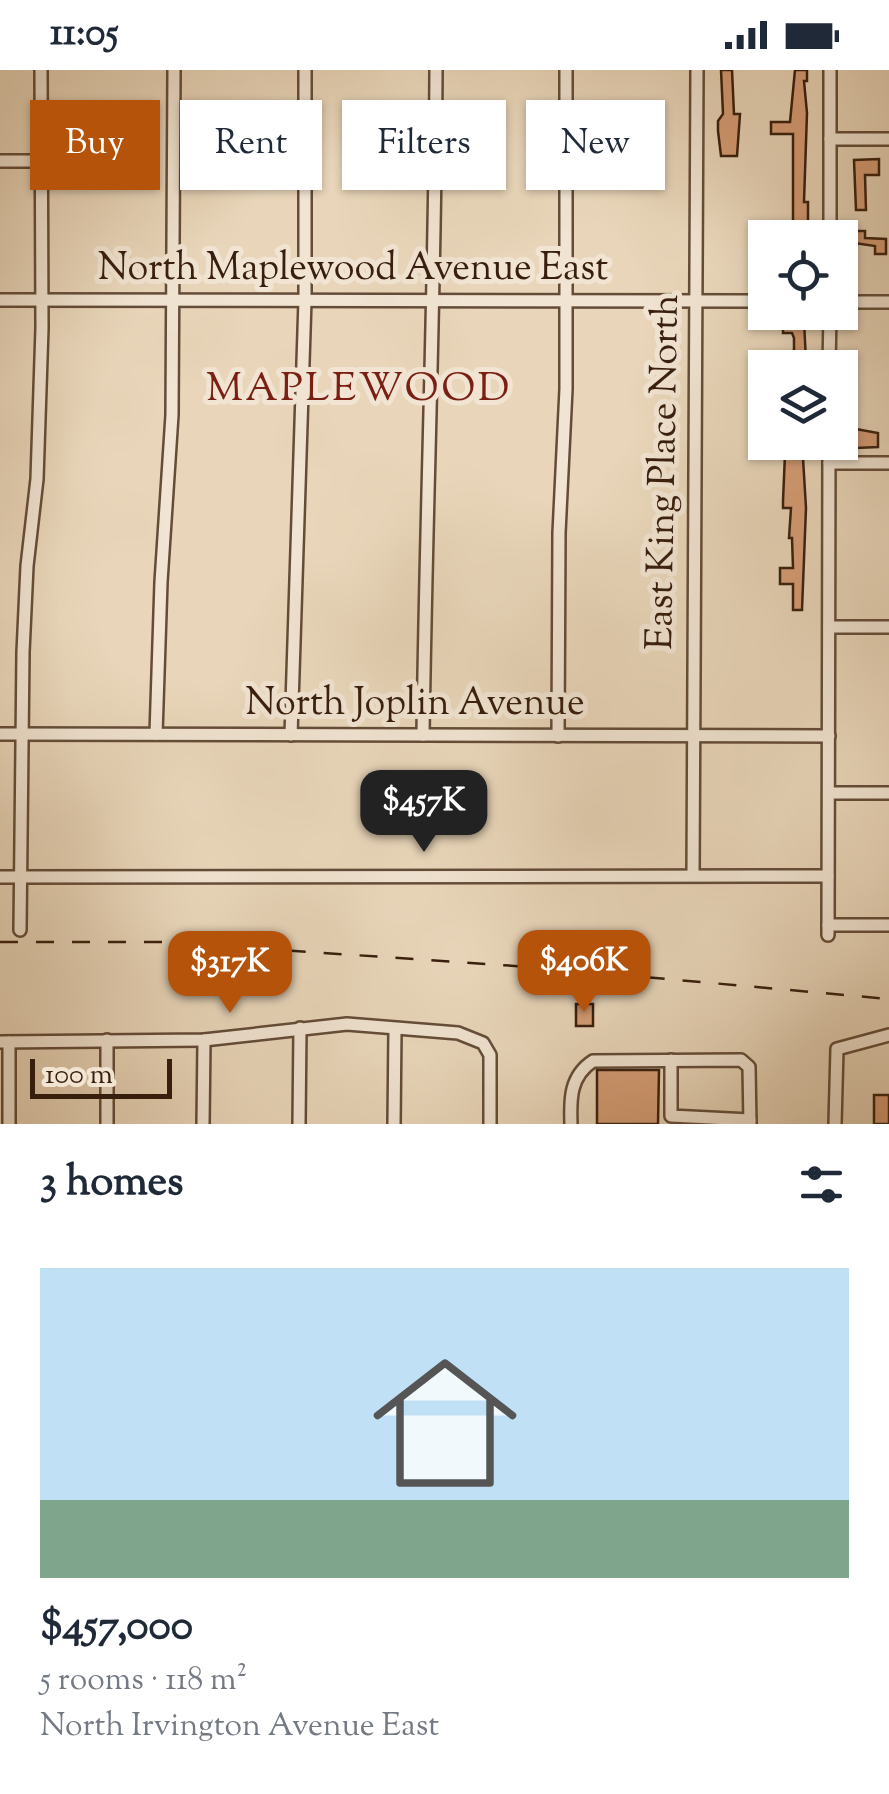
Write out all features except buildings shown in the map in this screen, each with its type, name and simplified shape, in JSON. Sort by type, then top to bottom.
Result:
[{"type":"street","points":[[41,70],[41,100]]},
{"type":"street","points":[[156,734],[174,300],[174,70]]},
{"type":"street","points":[[291,735],[305,300],[305,70]]},
{"type":"street","points":[[423,735],[426,517],[435,302],[436,70]]},
{"type":"street","points":[[558,736],[558,533],[566,390],[566,70]]},
{"type":"street","name":"East King Place North","points":[[693,875],[697,70]]},
{"type":"street","points":[[830,70],[830,220]]},
{"type":"street","points":[[830,139],[889,139]]},
{"type":"street","points":[[0,161],[30,161]]},
{"type":"street","points":[[20,930],[20,734],[26,566],[37,480],[41,190]]},
{"type":"street","name":"North Maplewood Avenue East","points":[[0,300],[748,301]]},
{"type":"street","points":[[858,302],[889,302]]},
{"type":"street","points":[[889,463],[829,463],[828,930],[889,924]]},
{"type":"street","points":[[829,627],[889,627]]},
{"type":"street","name":"North Joplin Avenue","points":[[0,734],[829,736]]},
{"type":"street","points":[[828,793],[889,792]]},
{"type":"street","points":[[0,877],[828,876]]},
{"type":"street","points":[[10,1124],[5,1042],[204,1040],[346,1024],[458,1033],[483,1043],[490,1055],[490,1124]]},
{"type":"street","points":[[299,1124],[300,1028]]},
{"type":"street","points":[[394,1124],[395,1029]]},
{"type":"street","points":[[835,1124],[836,1049],[889,1035]]},
{"type":"street","points":[[107,1040],[108,1124]]},
{"type":"street","points":[[204,1040],[204,1124]]},
{"type":"street","points":[[571,1124],[570,1095],[584,1066],[594,1061],[671,1060],[741,1060],[749,1067],[750,1122],[672,1116],[671,1060]]},
{"type":"railway","points":[[0,942],[163,942],[545,968],[889,999]]},
{"type":"district","name":"MAPLEWOOD","points":[[359,390]]}]
